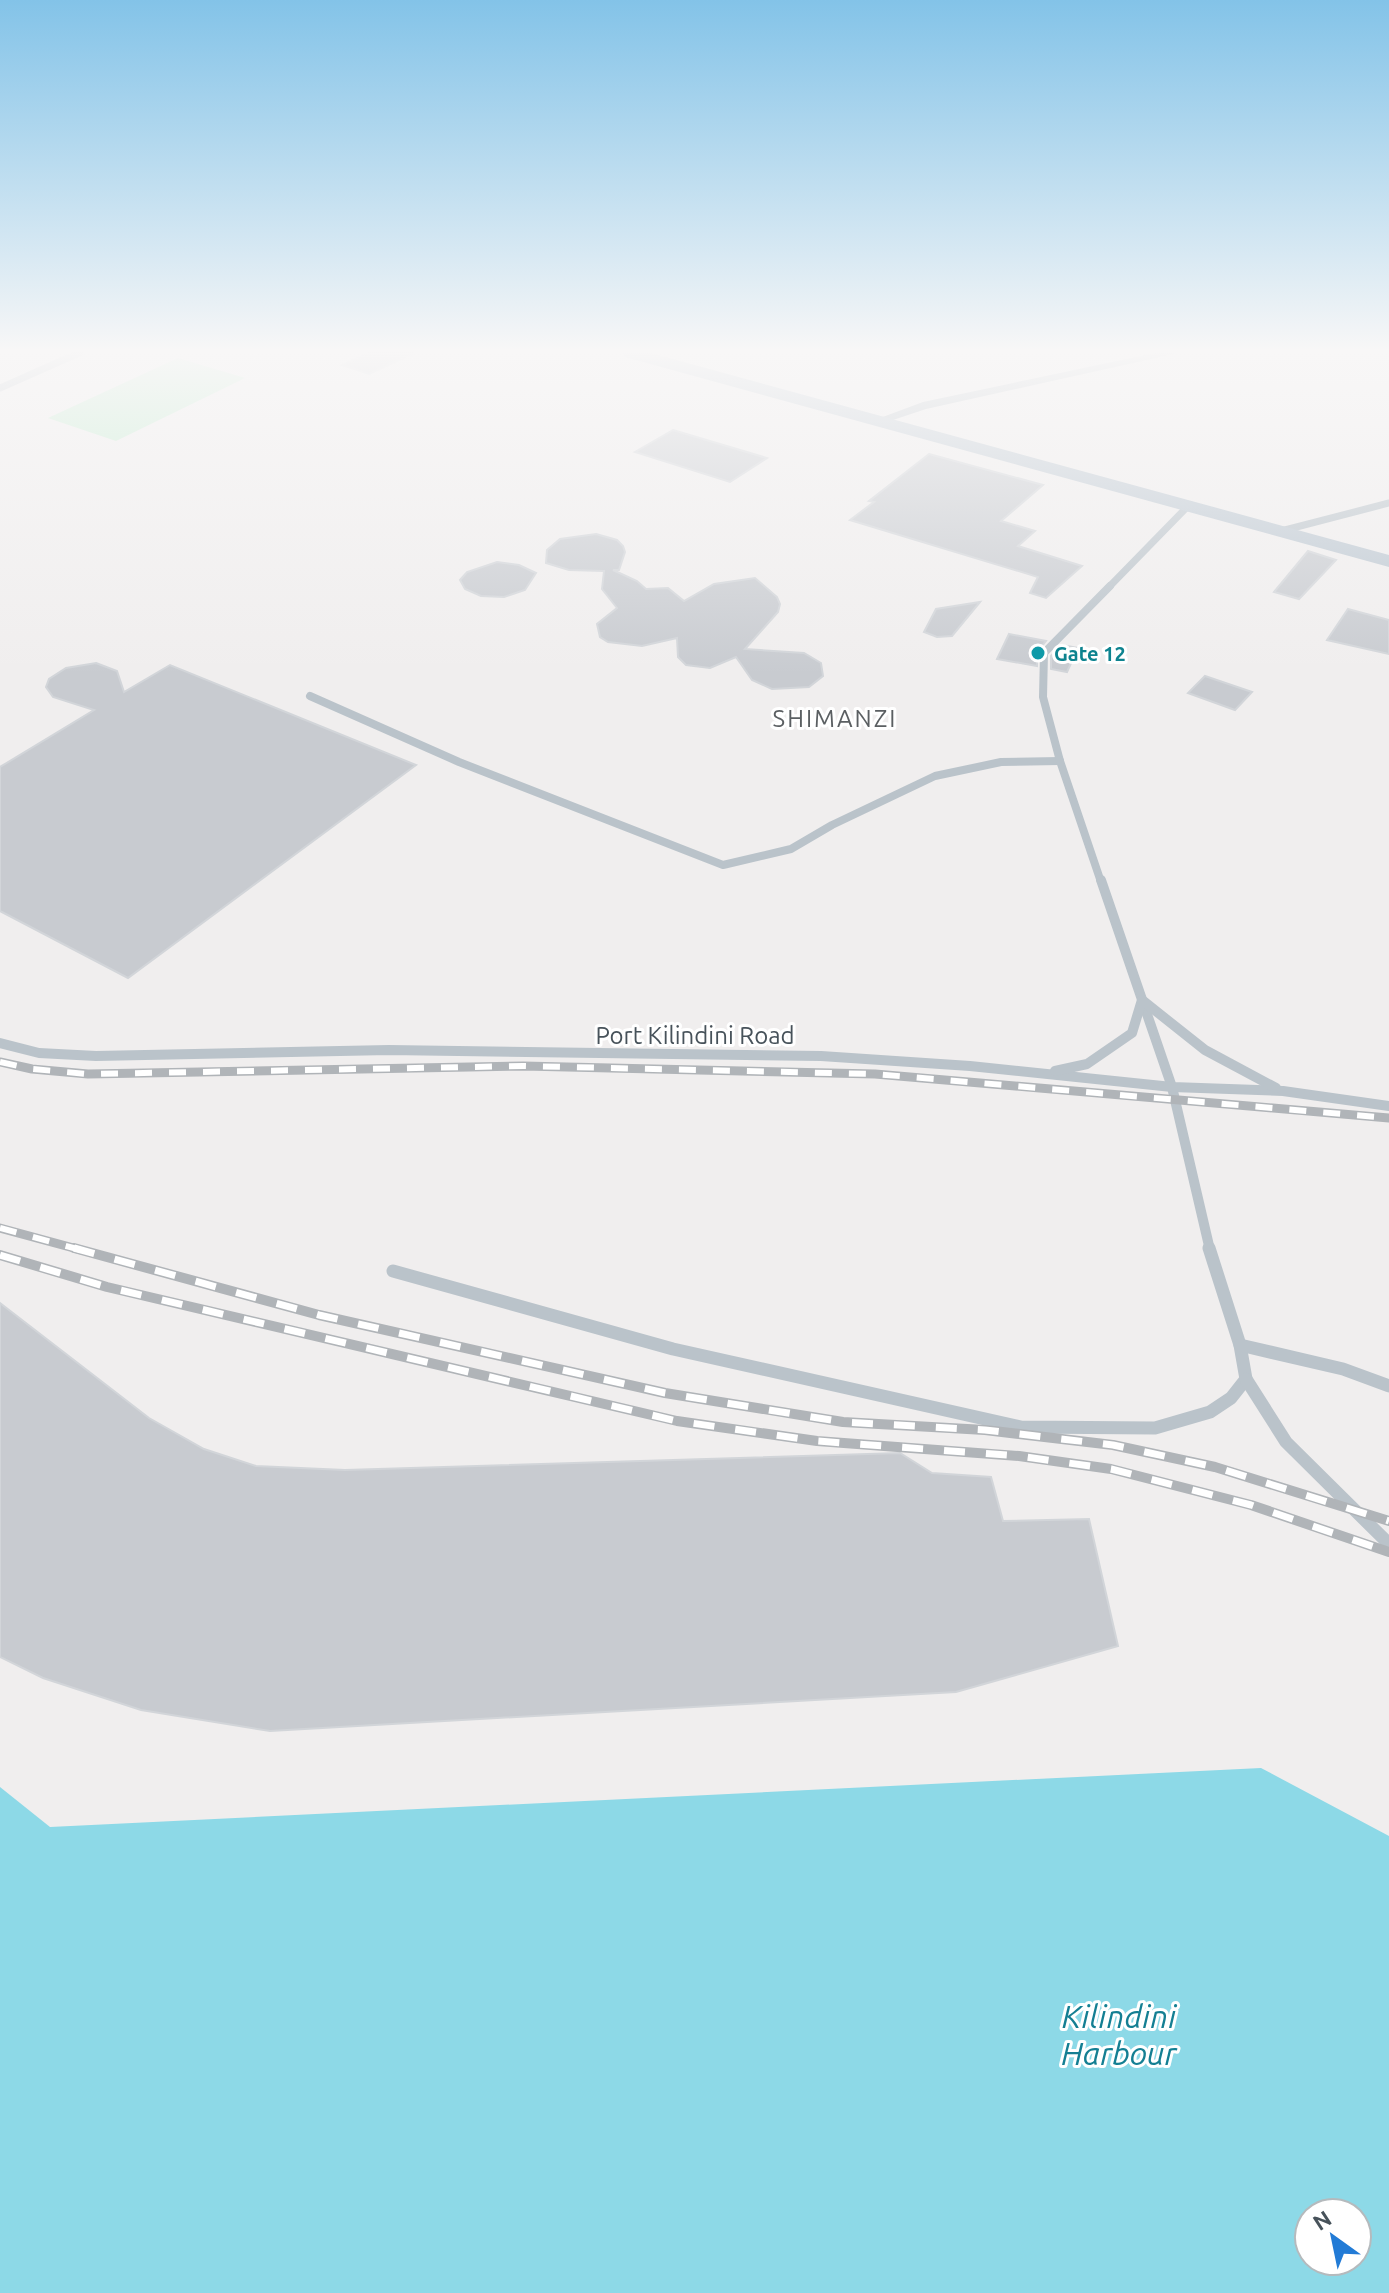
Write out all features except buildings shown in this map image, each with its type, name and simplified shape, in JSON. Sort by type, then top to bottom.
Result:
[{"type":"main road","points":[[1020,460],[1389,561]]},
{"type":"lane","points":[[1281,531],[1389,503]]},
{"type":"lane","points":[[1188,506],[1044,653],[1043,697],[1060,761],[1172,1087],[1215,1272],[1240,1345],[1246,1379],[1286,1442],[1389,1544]]},
{"type":"lane","points":[[310,696],[459,762],[723,865],[791,849],[832,825],[935,776],[1001,762],[1060,761]]},
{"type":"lane","points":[[1043,1074],[1087,1064],[1132,1033],[1142,1000]]},
{"type":"lane","points":[[1142,1000],[1188,1040],[1236,1072],[1283,1091]]},
{"type":"lane","name":"Port Kilindini Road","points":[[0,1043],[39,1053],[96,1056],[389,1050],[821,1056],[1172,1087],[1283,1091],[1389,1106]]},
{"type":"lane","points":[[393,1271],[673,1349],[1021,1427],[1155,1428],[1210,1412],[1231,1398],[1246,1379]]},
{"type":"lane","points":[[1240,1345],[1343,1369],[1389,1386]]},
{"type":"water","name":"Kilindini Harbour","points":[[1261,1768],[1389,1836],[1389,2293],[0,2293],[0,1787],[50,1827]]},
{"type":"railway","points":[[0,1062],[32,1069],[88,1074],[523,1066],[875,1074],[1389,1118]]},
{"type":"railway","points":[[0,1228],[81,1250]]},
{"type":"railway","points":[[74,1248],[319,1315],[665,1393],[843,1422],[985,1430],[1113,1445],[1215,1467],[1389,1521]]},
{"type":"railway","points":[[0,1255],[107,1287],[677,1421],[817,1441],[1019,1456],[1111,1469],[1251,1505],[1389,1552]]},
{"type":"place","name":"Gate 12","points":[[1038,653]]},
{"type":"district","name":"SHIMANZI","points":[[835,718]]}]
